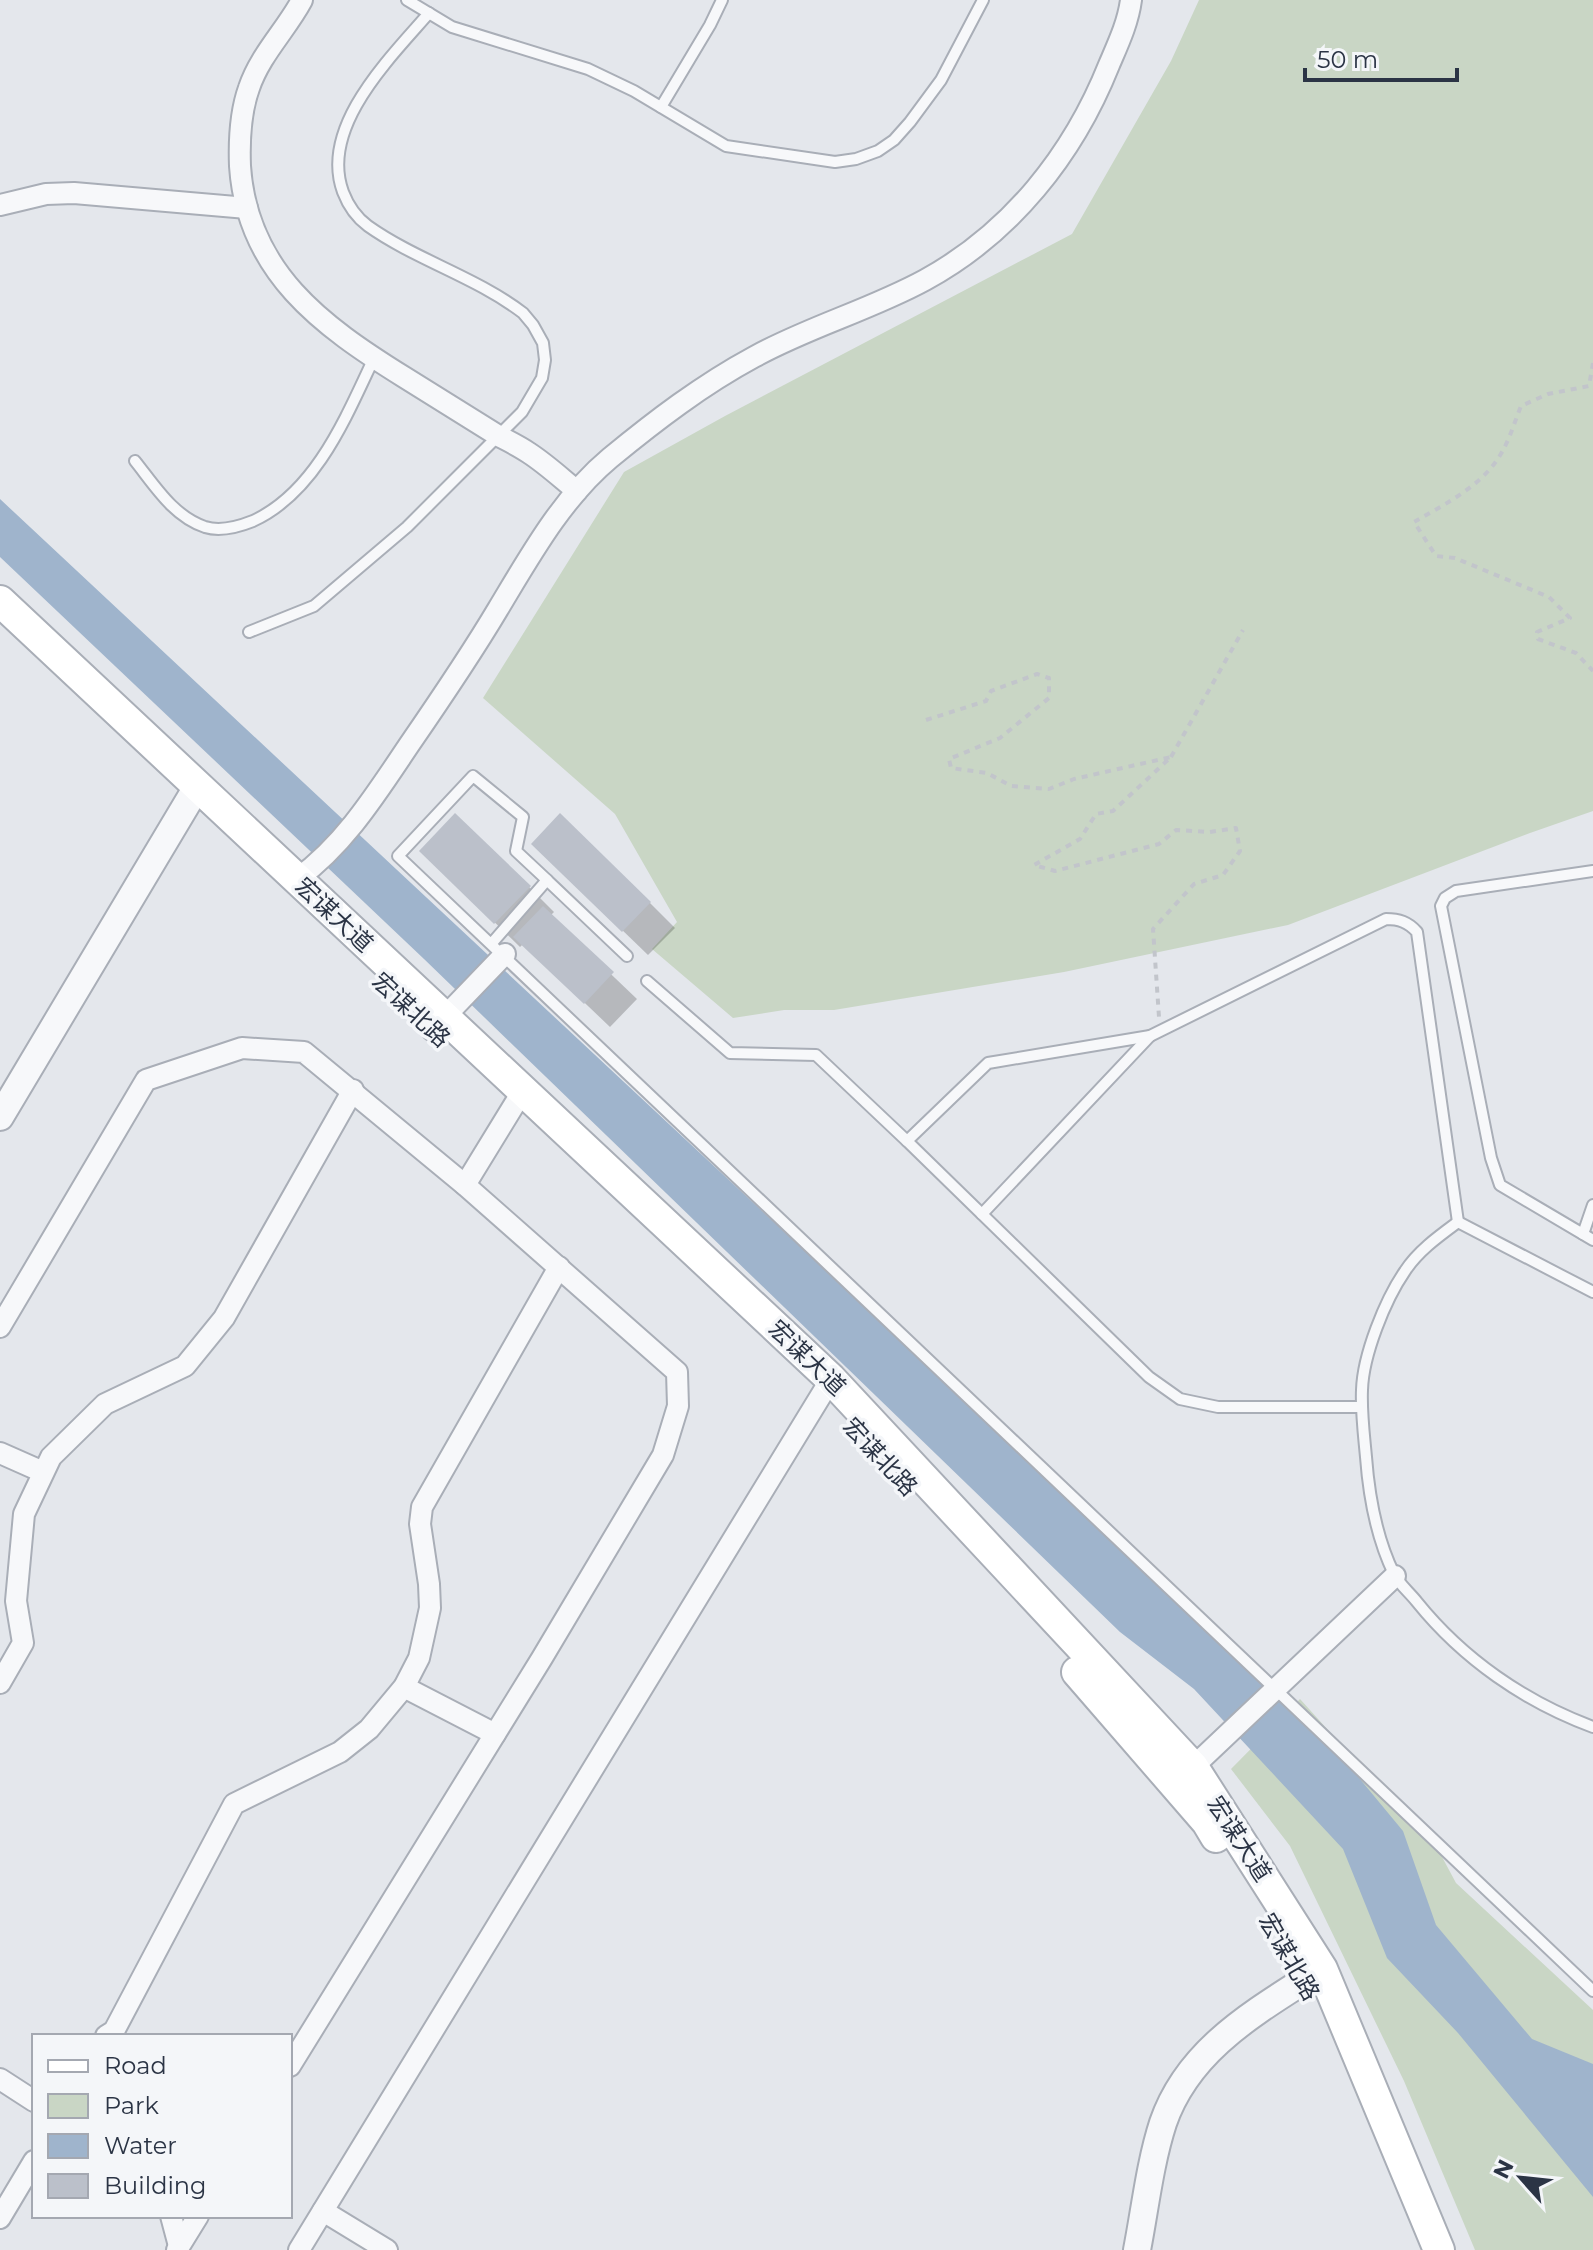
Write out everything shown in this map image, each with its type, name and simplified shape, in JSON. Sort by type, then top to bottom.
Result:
[{"type":"main road","name":"宏谋大道","points":[[0,601],[192,795],[307,871],[438,1024],[826,1387],[1193,1767],[1314,1974],[1439,2250]]},
{"type":"main road","name":"宏谋北路","points":[[0,626],[192,795],[438,1024]]},
{"type":"main road","name":"宏谋北路","points":[[826,1387],[887,1462],[1207,1822],[1314,1974],[1423,2250]]},
{"type":"street","points":[[302,0],[260,65],[243,106],[242,190],[260,243],[293,293],[327,325],[374,358],[529,453],[577,491]]},
{"type":"street","points":[[307,871],[355,825],[466,662],[523,565],[577,491],[607,461],[711,382],[756,356],[922,282],[961,259],[992,234],[1064,153],[1093,106],[1129,17],[1131,0]]},
{"type":"street","points":[[0,205],[46,194],[74,193],[247,208]]},
{"type":"street","points":[[0,1117],[192,795]]},
{"type":"street","points":[[438,1024],[498,948]]},
{"type":"street","points":[[0,1327],[146,1080],[242,1048],[304,1052],[465,1185],[677,1372],[678,1406],[663,1455],[292,2063]]},
{"type":"street","points":[[0,1683],[23,1643],[16,1601],[24,1514],[51,1457],[105,1404],[185,1366],[224,1318],[353,1090]]},
{"type":"street","points":[[465,1185],[518,1099]]},
{"type":"street","points":[[109,2034],[114,2031],[234,1804],[340,1752],[369,1729],[404,1687],[419,1658],[430,1608],[420,1524],[422,1507],[559,1267]]},
{"type":"street","points":[[299,2250],[826,1387]]},
{"type":"street","points":[[0,1453],[43,1472]]},
{"type":"street","points":[[1193,1767],[1395,1576]]},
{"type":"street","points":[[404,1687],[495,1734]]},
{"type":"street","points":[[1137,2250],[1163,2124],[1181,2084],[1218,2041],[1245,2019],[1314,1974]]},
{"type":"street","points":[[0,2079],[32,2100]]},
{"type":"street","points":[[0,2218],[32,2164]]},
{"type":"street","points":[[323,2211],[387,2250]]},
{"type":"street","points":[[171,2218],[178,2248]]},
{"type":"street","points":[[178,2248],[197,2218]]},
{"type":"lane","points":[[407,0],[452,27],[472,35],[588,69],[634,91],[726,146],[835,162],[878,151],[894,140],[947,71],[983,0]]},
{"type":"lane","points":[[661,107],[722,0]]},
{"type":"lane","points":[[249,632],[314,606],[407,527],[522,412],[542,378],[545,360],[543,343],[533,325],[512,305],[367,225],[347,201],[337,173],[341,137],[352,112],[392,56],[429,13]]},
{"type":"lane","points":[[135,461],[171,506],[188,518],[205,527],[223,529],[241,526],[281,505],[312,472],[354,401],[374,358]]},
{"type":"lane","points":[[627,956],[516,851],[523,817],[473,776],[398,856],[1593,1991]]},
{"type":"lane","points":[[1593,871],[1456,891],[1445,898],[1441,906],[1491,1158],[1500,1185],[1593,1240]]},
{"type":"lane","points":[[498,948],[547,880]]},
{"type":"lane","points":[[907,1141],[988,1063],[1155,1034],[1386,919],[1395,919],[1411,925],[1417,932],[1458,1222]]},
{"type":"lane","points":[[647,981],[730,1053],[816,1055],[1149,1377],[1180,1399],[1218,1407],[1362,1407]]},
{"type":"lane","points":[[982,1214],[1155,1034]]},
{"type":"lane","points":[[1583,1234],[1593,1205]]},
{"type":"lane","points":[[1458,1222],[1593,1292]]},
{"type":"lane","points":[[1458,1222],[1432,1241],[1405,1271],[1377,1327],[1367,1358],[1362,1407],[1371,1511],[1395,1576],[1435,1624],[1475,1661],[1529,1698],[1593,1727]]},
{"type":"path","points":[[1593,363],[1589,386],[1548,394],[1521,406],[1501,454],[1478,481],[1414,522],[1436,556],[1455,558],[1549,597],[1570,618],[1537,632],[1538,639],[1576,653],[1593,671]]},
{"type":"path","points":[[1155,1034],[1153,929],[1194,884],[1223,875],[1240,851],[1236,828],[1210,832],[1176,830],[1159,844],[1055,871],[1034,865],[1080,839],[1096,814],[1113,811],[1171,757],[1243,630]]},
{"type":"path","points":[[926,720],[986,701],[991,691],[1037,674],[1049,678],[1049,698],[1000,738],[949,759],[951,768],[987,773],[1011,786],[1049,789],[1074,779],[1171,757]]},
{"type":"green space","points":[[1199,0],[1593,0],[1593,811],[1288,925],[1064,972],[834,1010],[784,1010],[733,1018],[652,949],[677,922],[615,814],[483,698],[624,472],[1072,234],[1171,61]]},
{"type":"green space","points":[[1300,1699],[1441,1855],[1456,1883],[1593,2010],[1593,2250],[1475,2250],[1404,2081],[1290,1846],[1231,1769]]},
{"type":"water","points":[[0,499],[1326,1738],[1403,1831],[1436,1925],[1532,2039],[1593,2064],[1593,2197],[1458,2033],[1387,1958],[1343,1849],[1194,1689],[1120,1632],[424,959],[0,557]]},
{"type":"building","points":[[455,813],[531,886],[494,924],[419,851]]},
{"type":"building","points":[[560,813],[651,902],[622,932],[531,844]]},
{"type":"building","points":[[543,906],[614,972],[584,1004],[513,937]]}]
